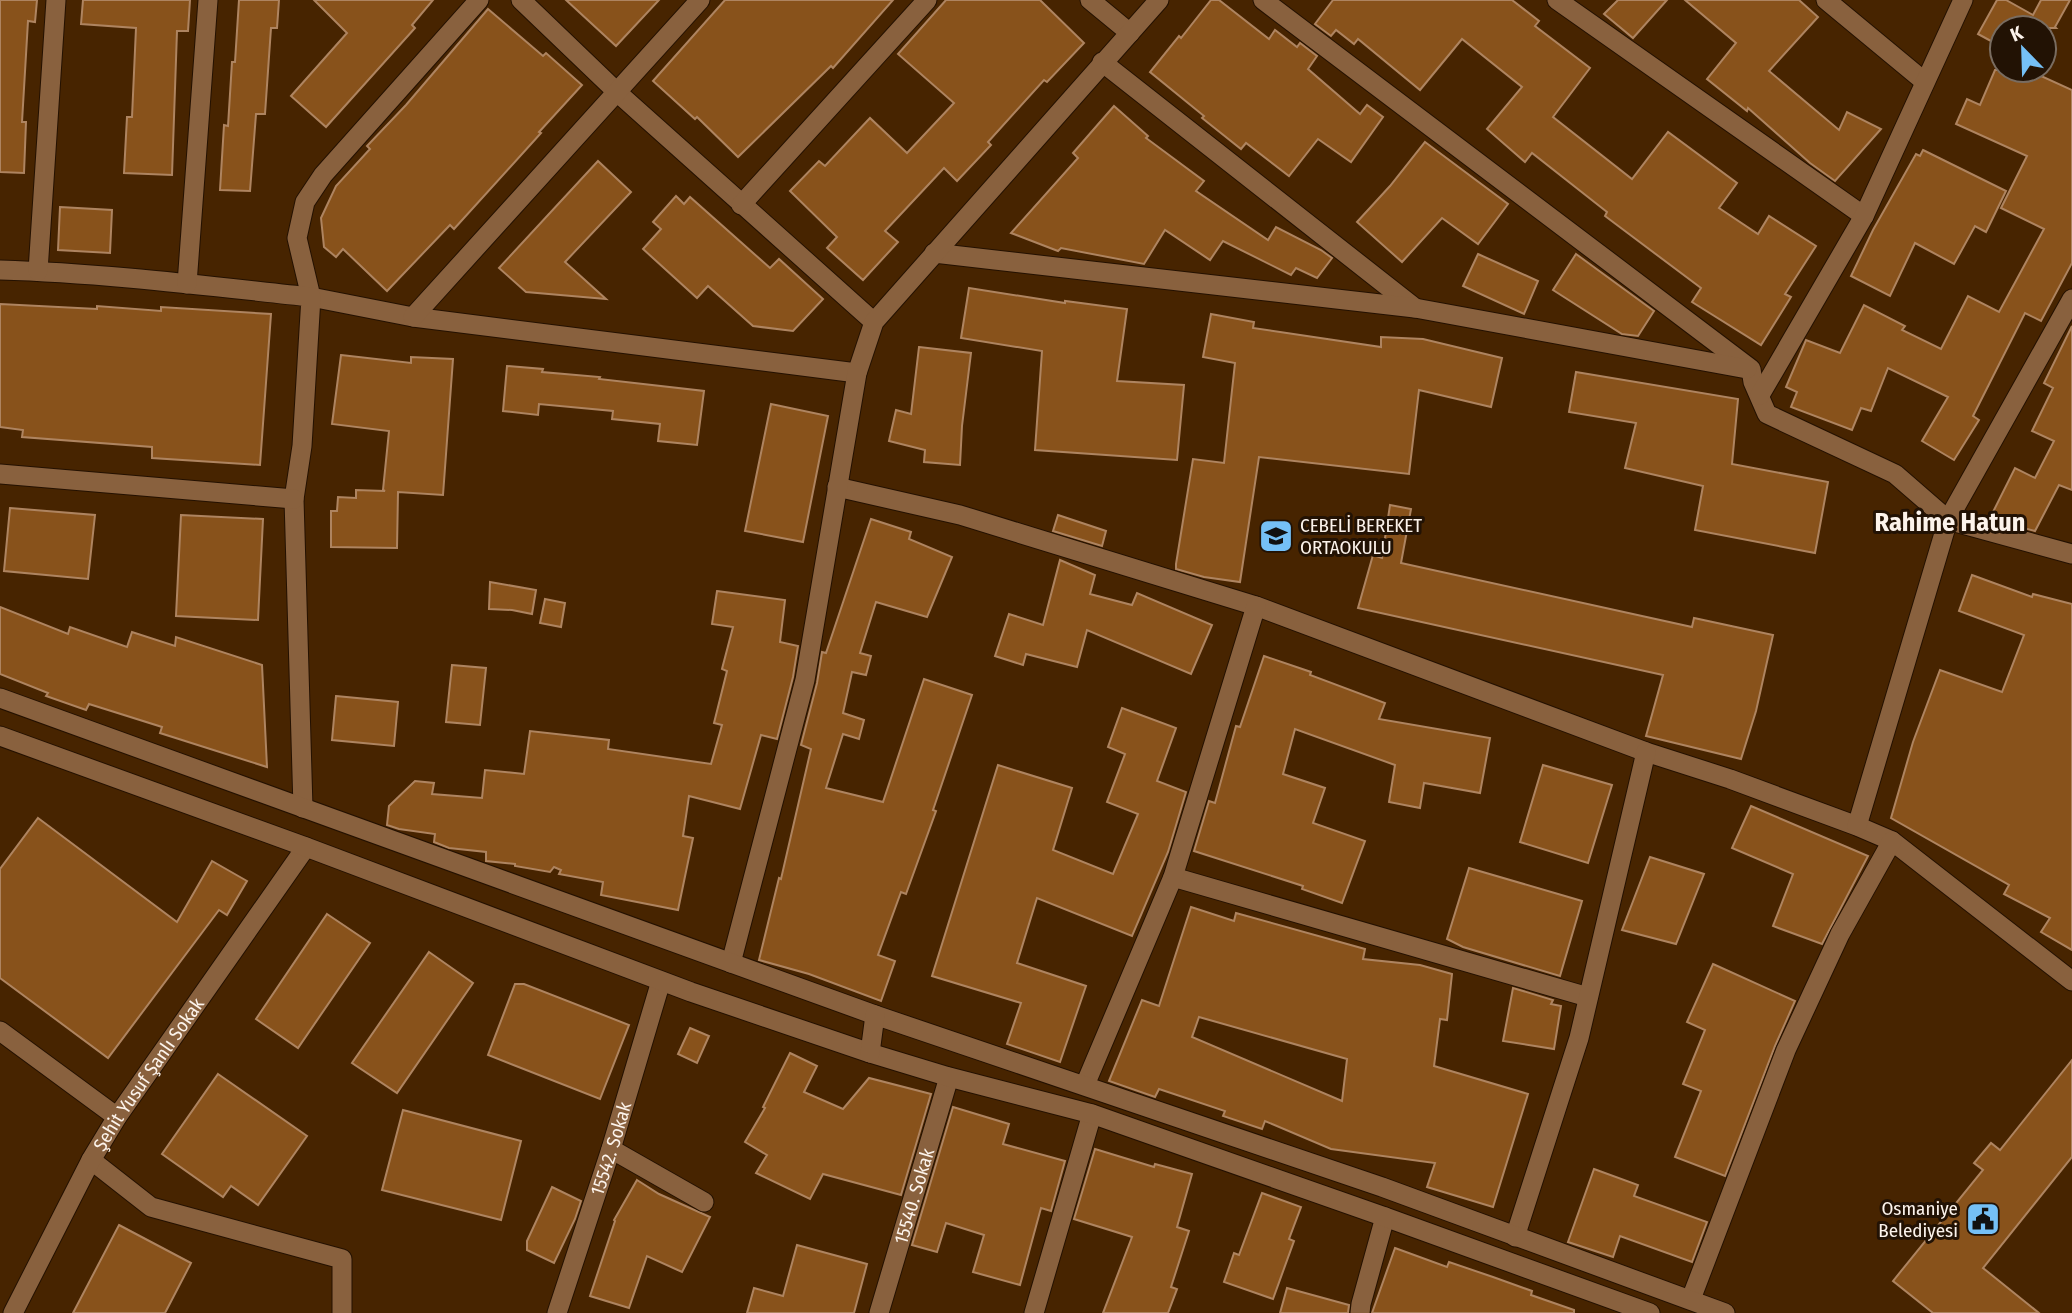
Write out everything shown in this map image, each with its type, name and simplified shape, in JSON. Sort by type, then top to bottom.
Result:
[{"type":"street","points":[[38,271],[56,0]]},
{"type":"street","points":[[187,284],[208,0]]},
{"type":"street","points":[[303,808],[294,499],[302,446],[311,297],[297,238],[305,202],[323,175],[478,0]]},
{"type":"street","points":[[521,0],[618,93],[874,323]]},
{"type":"street","points":[[413,317],[700,0]]},
{"type":"street","points":[[741,205],[928,0]]},
{"type":"street","points":[[1090,0],[1130,33]]},
{"type":"street","points":[[731,963],[805,680],[857,373],[874,323],[1159,0]]},
{"type":"street","points":[[1262,0],[1751,369],[1753,382],[1767,414],[1895,474],[1948,520],[2072,554]]},
{"type":"street","points":[[1558,0],[1864,216]]},
{"type":"street","points":[[1826,0],[1925,82]]},
{"type":"street","points":[[1760,395],[1864,216],[1963,0]]},
{"type":"street","points":[[1102,62],[1415,309]]},
{"type":"street","points":[[934,253],[1415,309],[1751,369]]},
{"type":"street","points":[[0,270],[38,271],[311,297],[413,317],[857,373]]},
{"type":"street","points":[[1857,826],[1948,520],[2072,299]]},
{"type":"street","points":[[0,474],[294,499]]},
{"type":"street","points":[[837,487],[960,514],[1256,606],[1646,752],[1730,779],[1857,826],[1892,841],[2072,981]]},
{"type":"street","points":[[1034,1313],[1092,1114],[1085,1085],[1173,877],[1256,606]]},
{"type":"street","points":[[0,698],[875,1015],[1382,1187],[1725,1313]]},
{"type":"street","points":[[0,736],[306,847],[661,981],[870,1053],[949,1077],[1092,1114],[1650,1313]]},
{"type":"street","points":[[1516,1237],[1579,1038],[1646,752]]},
{"type":"street","points":[[1691,1299],[1786,1050],[1840,934],[1892,841]]},
{"type":"street","name":"Şehit Yusuf Şanlı Sokak","points":[[13,1313],[91,1160],[117,1116],[306,847]]},
{"type":"street","points":[[1173,877],[1588,998]]},
{"type":"street","name":"15542. Sokak","points":[[557,1313],[611,1149],[661,981]]},
{"type":"street","points":[[870,1053],[875,1015]]},
{"type":"street","points":[[0,1031],[117,1116]]},
{"type":"street","name":"15540. Sokak","points":[[879,1313],[949,1077]]},
{"type":"street","points":[[611,1149],[704,1202]]},
{"type":"street","points":[[91,1160],[151,1207],[342,1259],[342,1313]]},
{"type":"street","points":[[1360,1313],[1385,1217],[1382,1187]]},
{"type":"building","points":[[0,0],[37,0],[35,22],[28,21],[22,122],[26,122],[24,173],[0,172]]},
{"type":"building","points":[[83,0],[190,0],[188,31],[177,31],[172,175],[124,173],[127,117],[132,117],[136,28],[81,24]]},
{"type":"building","points":[[239,0],[279,0],[277,28],[271,28],[265,114],[256,114],[250,191],[220,190],[224,125],[228,126]]},
{"type":"building","points":[[314,0],[433,0],[412,25],[415,28],[326,127],[291,96],[347,33]]},
{"type":"building","points":[[566,0],[659,0],[616,46]]},
{"type":"building","points":[[725,0],[893,0],[833,68],[831,66],[738,157],[697,117],[695,119],[653,81]]},
{"type":"building","points":[[946,0],[1040,0],[1084,43],[1047,82],[1044,80],[988,142],[991,145],[957,181],[944,168],[885,231],[898,242],[863,280],[827,248],[837,237],[790,191],[819,161],[825,166],[870,118],[907,153],[954,103],[898,54]]},
{"type":"building","points":[[1211,0],[1219,0],[1269,39],[1275,30],[1297,47],[1300,43],[1317,56],[1308,69],[1360,114],[1367,105],[1383,117],[1351,162],[1318,139],[1289,176],[1246,143],[1241,149],[1150,72]]},
{"type":"building","points":[[1333,0],[1512,0],[1539,21],[1535,26],[1590,68],[1553,117],[1632,179],[1668,132],[1737,183],[1719,208],[1758,234],[1769,216],[1816,246],[1785,294],[1791,297],[1761,345],[1692,302],[1701,288],[1605,216],[1607,212],[1532,153],[1525,162],[1487,129],[1522,87],[1462,39],[1420,90],[1358,39],[1354,44],[1336,30],[1331,36],[1315,24]]},
{"type":"building","points":[[1618,0],[1667,0],[1633,38],[1604,14]]},
{"type":"building","points":[[1685,0],[1799,0],[1818,17],[1769,71],[1839,130],[1847,112],[1881,129],[1835,181],[1810,163],[1748,108],[1747,111],[1707,79],[1736,43]]},
{"type":"building","points":[[1997,0],[2006,0],[2031,14],[1989,14]]},
{"type":"building","points":[[2041,0],[2070,0],[2058,22],[2058,14],[2034,14]]},
{"type":"building","points":[[488,9],[543,56],[546,53],[582,85],[454,229],[450,225],[387,291],[343,249],[336,257],[324,247],[321,218],[336,186],[370,149],[367,146]]},
{"type":"building","points":[[1988,16],[1988,39],[1978,34]]},
{"type":"building","points":[[1989,84],[2058,84],[2072,90],[2072,263],[2041,321],[2025,313],[1973,416],[1979,420],[1954,460],[1922,441],[1948,397],[1888,368],[1871,411],[1861,408],[1852,430],[1791,407],[1797,392],[1786,387],[1806,340],[1840,353],[1864,305],[1905,326],[1902,330],[1941,349],[1968,296],[1999,312],[2044,229],[2001,208],[2027,156],[1956,124],[1967,99],[1980,105]]},
{"type":"building","points":[[1114,106],[1148,136],[1146,138],[1204,181],[1196,191],[1268,240],[1276,227],[1332,258],[1317,278],[1296,268],[1291,275],[1223,241],[1210,260],[1165,230],[1144,264],[1061,248],[1058,251],[1011,233],[1078,158],[1073,153]]},
{"type":"building","points":[[1425,142],[1508,204],[1478,244],[1442,218],[1402,262],[1357,222]]},
{"type":"building","points":[[1923,150],[2006,191],[1986,232],[1975,226],[1954,264],[1915,243],[1890,296],[1851,276],[1873,230],[1916,154],[1920,156]]},
{"type":"building","points":[[598,161],[631,192],[565,262],[606,299],[526,292],[499,268]]},
{"type":"building","points":[[676,196],[684,204],[690,197],[770,268],[779,259],[823,299],[793,331],[753,326],[708,286],[697,298],[643,249],[661,229],[653,222]]},
{"type":"building","points":[[60,207],[112,210],[110,253],[58,250]]},
{"type":"building","points":[[1478,254],[1538,281],[1524,314],[1463,286]]},
{"type":"building","points":[[1576,254],[1654,311],[1638,336],[1622,334],[1553,290]]},
{"type":"building","points":[[969,288],[1065,303],[1127,309],[1117,381],[1184,385],[1177,460],[1035,450],[1042,351],[961,338]]},
{"type":"building","points":[[0,304],[97,309],[97,306],[161,311],[161,307],[271,314],[260,465],[152,458],[152,447],[22,437],[23,430],[0,427]]},
{"type":"building","points":[[1211,314],[1254,322],[1253,328],[1381,347],[1381,337],[1423,339],[1502,358],[1491,407],[1419,390],[1409,474],[1259,457],[1240,582],[1204,577],[1176,569],[1193,459],[1224,463],[1235,363],[1203,357]]},
{"type":"building","points":[[2072,326],[2072,490],[2059,485],[2035,531],[2016,526],[1992,514],[2015,468],[2035,478],[2054,441],[2032,431],[2053,388],[2044,383]]},
{"type":"building","points":[[919,347],[971,353],[960,465],[924,462],[925,450],[889,441],[896,410],[911,414]]},
{"type":"building","points":[[341,355],[411,363],[411,357],[453,359],[443,495],[398,492],[397,548],[331,547],[331,511],[337,511],[338,497],[356,498],[356,490],[385,491],[389,431],[332,424]]},
{"type":"building","points":[[507,366],[704,391],[697,445],[658,441],[660,424],[612,419],[613,411],[539,404],[538,415],[503,411]]},
{"type":"building","points":[[1576,372],[1738,399],[1732,464],[1828,482],[1815,553],[1695,530],[1703,486],[1625,468],[1636,423],[1569,412]]},
{"type":"building","points":[[771,404],[828,416],[803,542],[745,531]]},
{"type":"building","points":[[1390,505],[1411,509],[1401,563],[1692,627],[1694,618],[1773,635],[1756,711],[1741,759],[1646,736],[1663,675],[1358,608],[1373,555],[1382,558]]},
{"type":"building","points":[[10,508],[95,515],[88,579],[4,571]]},
{"type":"building","points":[[181,515],[263,519],[258,620],[176,616]]},
{"type":"building","points":[[1058,515],[1106,531],[1102,546],[1053,531]]},
{"type":"building","points":[[871,519],[911,532],[909,539],[952,557],[927,617],[876,602],[860,653],[871,656],[866,675],[852,672],[843,713],[864,720],[859,739],[843,734],[826,788],[883,802],[924,679],[972,695],[933,810],[936,811],[906,894],[901,892],[878,955],[895,961],[881,1001],[809,974],[759,960],[811,749],[801,745],[822,652],[826,653]]},
{"type":"building","points":[[1060,560],[1095,575],[1090,594],[1132,605],[1137,593],[1212,625],[1191,674],[1087,630],[1077,667],[1026,654],[1023,665],[995,656],[1009,614],[1043,625]]},
{"type":"building","points":[[1972,575],[2032,597],[2033,594],[2072,604],[2072,950],[2041,932],[2050,918],[2004,894],[2009,885],[1891,818],[1913,742],[1940,670],[2002,692],[2024,635],[1959,611]]},
{"type":"building","points":[[490,582],[536,590],[532,614],[489,609]]},
{"type":"building","points":[[717,591],[785,600],[780,642],[798,646],[777,739],[761,735],[740,809],[689,796],[683,836],[693,838],[678,910],[601,895],[603,882],[559,874],[561,870],[554,867],[550,872],[486,861],[486,852],[449,848],[434,842],[435,834],[387,825],[389,806],[415,781],[434,783],[432,794],[482,798],[485,770],[524,774],[530,731],[609,740],[608,749],[711,764],[722,725],[714,723],[727,671],[722,669],[733,627],[712,624]]},
{"type":"building","points":[[545,599],[565,603],[561,627],[540,623]]},
{"type":"building","points":[[0,607],[68,634],[70,627],[127,647],[132,632],[175,646],[176,637],[262,665],[267,767],[160,733],[162,727],[89,704],[86,710],[46,696],[48,693],[0,674]]},
{"type":"building","points":[[1264,656],[1311,672],[1310,675],[1385,703],[1379,719],[1490,738],[1480,793],[1424,783],[1420,808],[1389,802],[1395,765],[1295,729],[1283,774],[1325,788],[1313,823],[1365,841],[1342,903],[1302,889],[1303,886],[1194,851],[1209,801],[1215,803],[1236,726],[1240,727]]},
{"type":"building","points":[[452,665],[486,668],[480,725],[446,722]]},
{"type":"building","points":[[336,696],[398,702],[394,746],[332,740]]},
{"type":"building","points":[[1122,708],[1176,728],[1157,781],[1186,792],[1168,852],[1132,936],[1037,898],[1017,963],[1086,986],[1060,1062],[1007,1044],[1021,1003],[932,976],[998,765],[1072,788],[1053,850],[1113,874],[1138,814],[1107,802],[1125,754],[1108,747]]},
{"type":"building","points":[[1543,765],[1612,785],[1588,863],[1520,842]]},
{"type":"building","points":[[1751,806],[1868,856],[1822,944],[1773,926],[1793,874],[1732,848]]},
{"type":"building","points":[[38,818],[177,922],[212,861],[247,881],[227,915],[219,910],[108,1058],[0,978],[0,869]]},
{"type":"building","points":[[1650,857],[1704,874],[1676,944],[1622,930]]},
{"type":"building","points":[[1469,868],[1582,901],[1560,976],[1463,947],[1447,939]]},
{"type":"building","points":[[1191,907],[1234,921],[1236,913],[1365,949],[1363,959],[1420,965],[1452,974],[1447,1020],[1440,1019],[1434,1066],[1528,1094],[1493,1207],[1427,1187],[1435,1163],[1331,1149],[1265,1121],[1262,1129],[1223,1116],[1225,1111],[1159,1089],[1155,1097],[1109,1081],[1142,1000],[1159,1006]],"holes":[[[1199,1017],[1347,1059],[1342,1101],[1192,1037]]]},
{"type":"building","points":[[327,914],[370,943],[298,1048],[256,1019]]},
{"type":"building","points":[[429,952],[473,983],[397,1093],[352,1063]]},
{"type":"building","points":[[1713,964],[1795,1001],[1725,1176],[1675,1157],[1701,1091],[1683,1084],[1705,1030],[1687,1022]]},
{"type":"building","points":[[515,984],[524,984],[629,1025],[600,1099],[488,1055]]},
{"type":"building","points":[[1513,988],[1553,1000],[1551,1004],[1561,1006],[1554,1049],[1503,1041]]},
{"type":"building","points":[[690,1028],[709,1036],[697,1063],[678,1054]]},
{"type":"building","points":[[790,1053],[817,1066],[804,1092],[843,1109],[869,1078],[931,1094],[901,1195],[823,1174],[810,1199],[756,1173],[767,1155],[745,1142],[765,1108],[763,1107]]},
{"type":"building","name":"Osmaniye Belediyesi","points":[[2072,1060],[2072,1157],[1983,1268],[2039,1313],[1933,1313],[1893,1281],[1983,1170],[1974,1163],[1991,1143],[2000,1150]]},
{"type":"building","points":[[218,1074],[307,1136],[258,1205],[231,1186],[223,1197],[162,1154]]},
{"type":"building","points":[[953,1107],[1009,1124],[1003,1144],[1065,1161],[1051,1211],[1041,1208],[1020,1285],[973,1272],[984,1235],[946,1223],[937,1252],[912,1245]]},
{"type":"building","points":[[403,1110],[521,1141],[501,1220],[382,1190]]},
{"type":"building","points":[[1095,1149],[1154,1167],[1155,1164],[1192,1174],[1177,1227],[1189,1231],[1171,1287],[1177,1289],[1168,1313],[1103,1313],[1132,1237],[1074,1219]]},
{"type":"building","points":[[1594,1169],[1638,1185],[1634,1196],[1707,1222],[1692,1262],[1620,1236],[1613,1257],[1568,1242]]},
{"type":"building","points":[[637,1180],[659,1194],[710,1217],[682,1272],[647,1256],[629,1308],[590,1296],[614,1220]]},
{"type":"building","points":[[552,1187],[581,1201],[554,1263],[527,1250],[527,1241]]},
{"type":"building","points":[[1262,1193],[1301,1207],[1289,1239],[1294,1241],[1273,1299],[1224,1282],[1234,1253],[1239,1255]]},
{"type":"building","points":[[119,1225],[191,1263],[165,1313],[73,1313]]},
{"type":"building","points":[[797,1245],[867,1264],[854,1313],[747,1313],[754,1288],[783,1296]]},
{"type":"building","points":[[1395,1248],[1447,1267],[1449,1262],[1532,1291],[1531,1295],[1574,1310],[1574,1313],[1372,1313]]},
{"type":"building","points":[[1287,1288],[1349,1305],[1348,1313],[1280,1313]]},
{"type":"place","name":"CEBELİ BEREKET ORTAOKULU","points":[[1276,536]]},
{"type":"place","name":"Osmaniye Belediyesi","points":[[1983,1219]]},
{"type":"district","name":"Rahime Hatun","points":[[1950,522]]}]
